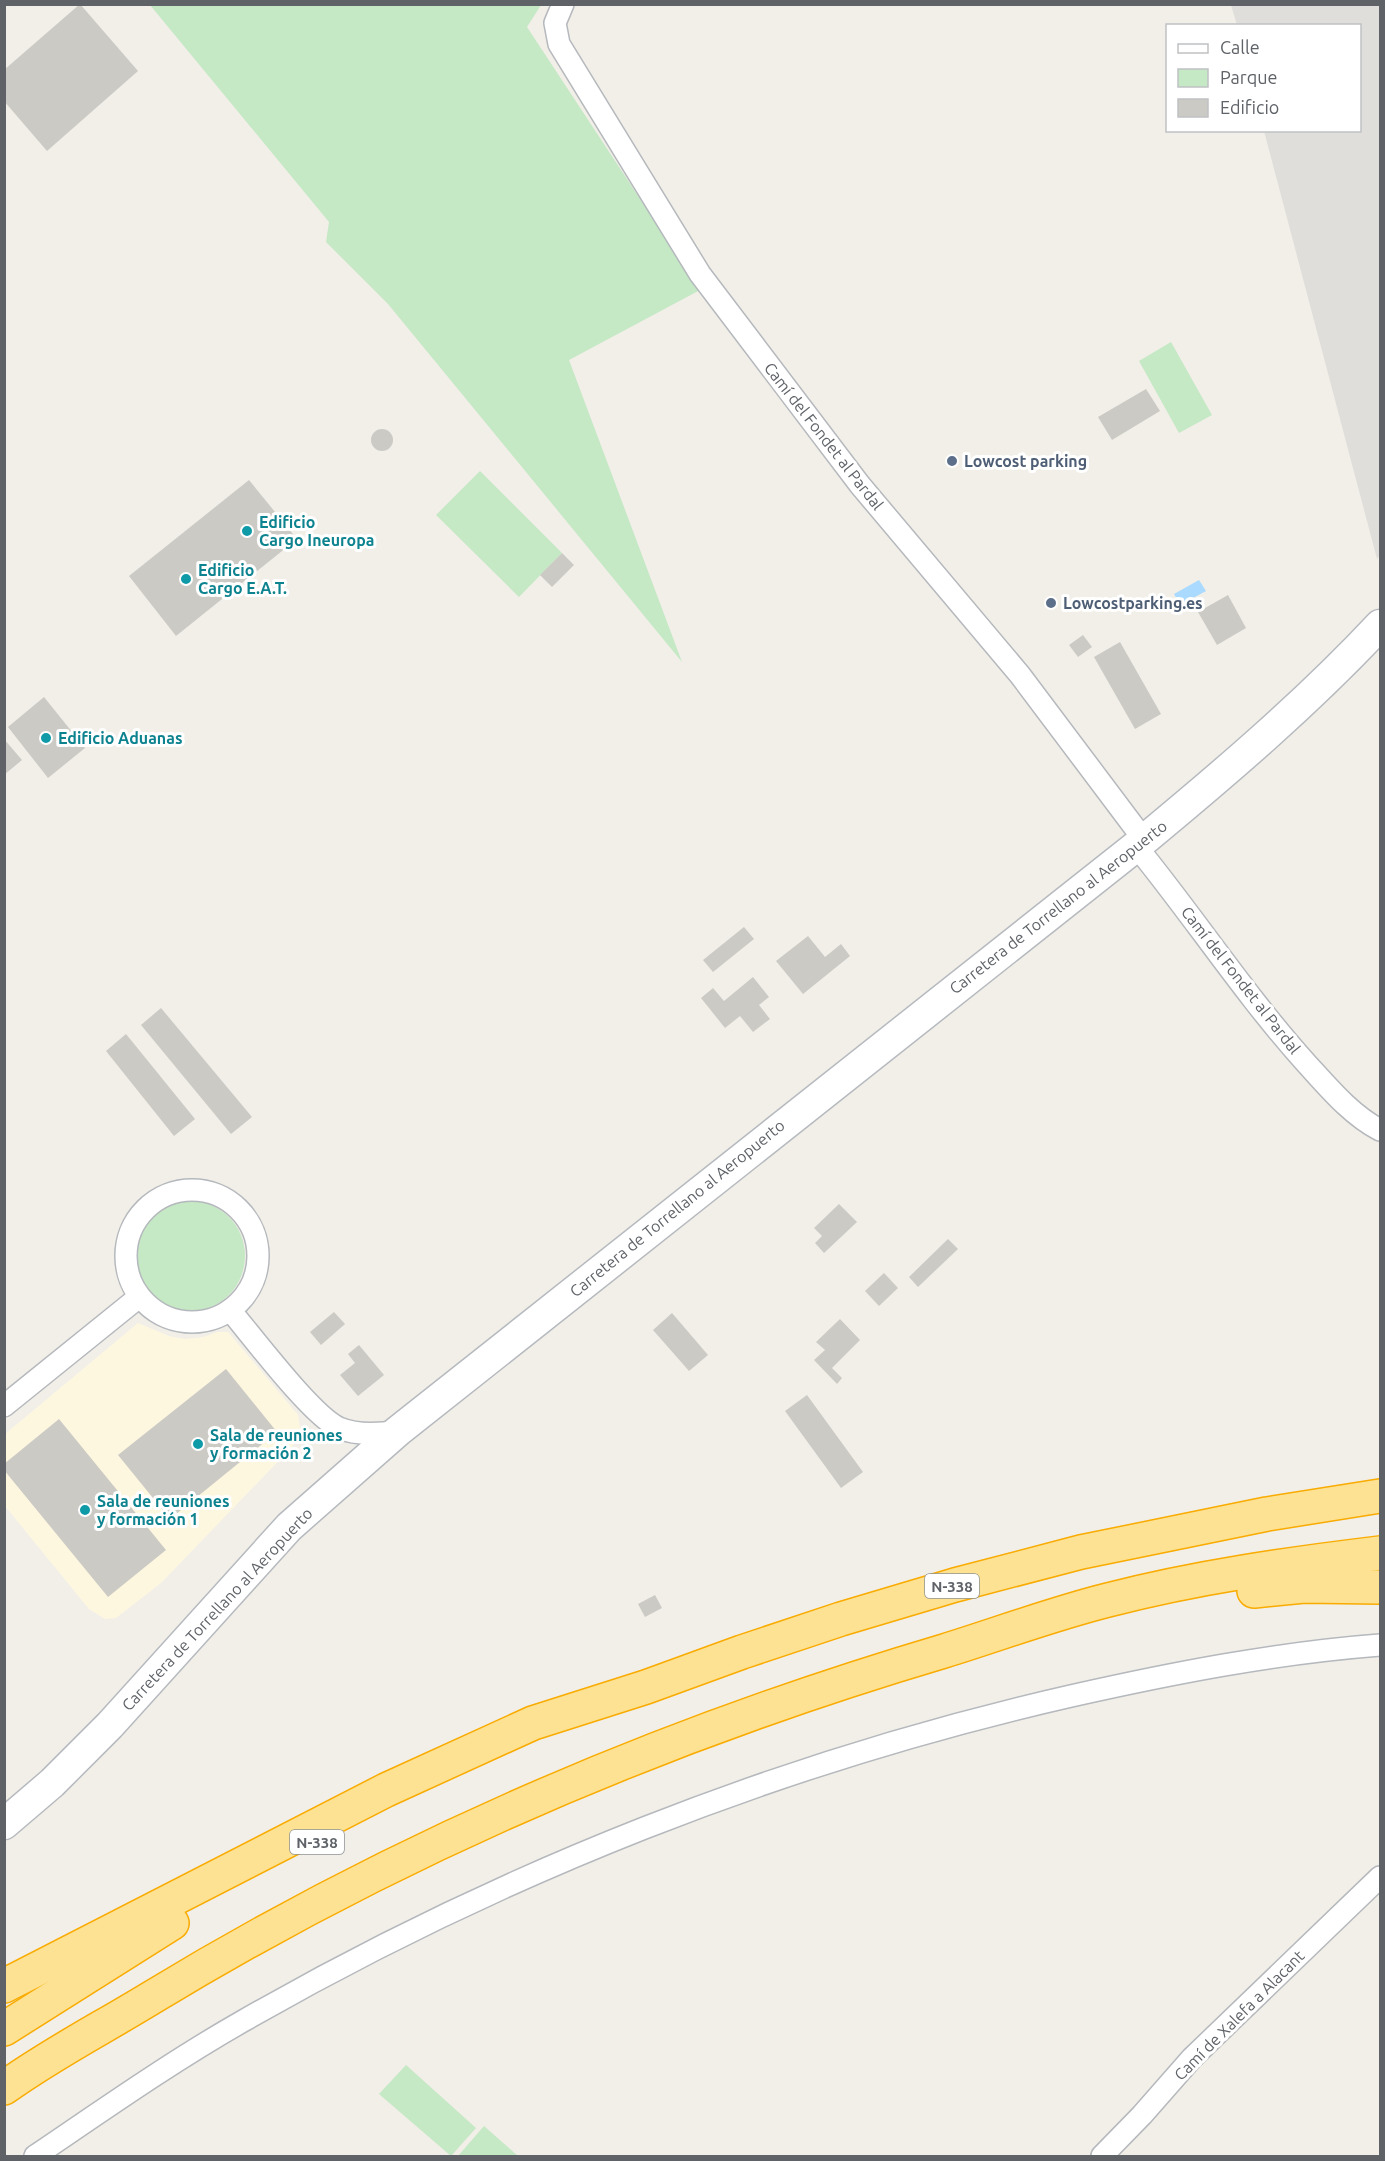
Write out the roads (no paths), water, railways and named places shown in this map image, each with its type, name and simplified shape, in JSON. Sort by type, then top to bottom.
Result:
[{"type":"highway","name":"N-338","points":[[4,2029],[135,1944],[256,1873],[417,1792],[646,1688],[742,1652],[955,1585],[1081,1552],[1267,1514],[1380,1496]]},
{"type":"highway","points":[[4,2088],[70,2043],[369,1875],[645,1751],[820,1688],[1112,1599],[1239,1572],[1380,1553]]},
{"type":"highway","points":[[999,1634],[1053,1632],[1168,1604],[1239,1592],[1304,1586],[1380,1587]]},
{"type":"highway","points":[[4,1986],[396,1785],[533,1723],[646,1688]]},
{"type":"highway","points":[[4,2108],[81,2054],[127,2013]]},
{"type":"street","name":"Camí del Fondet al Pardal","points":[[563,4],[555,23],[559,44],[700,274],[860,485],[1020,675],[1272,1025],[1335,1095],[1370,1125],[1380,1130]]},
{"type":"street","name":"Carretera de Torrellano al Aeropuerto","points":[[4,1824],[52,1783],[110,1725],[289,1527],[398,1431],[1140,843],[1241,760],[1346,662],[1380,626]]},
{"type":"street","points":[[186,1190],[207,1192],[227,1200],[243,1214],[254,1233],[258,1254],[255,1275],[245,1295],[230,1310],[212,1319],[192,1322],[172,1320],[154,1311],[139,1297],[129,1280],[125,1260],[127,1241],[135,1223],[147,1207],[165,1195],[186,1190]]},
{"type":"street","points":[[4,1406],[139,1297]]},
{"type":"street","points":[[230,1310],[316,1410],[334,1425],[349,1431],[381,1434],[398,1431]]},
{"type":"street","points":[[35,2157],[165,2069],[242,2021],[331,1973],[587,1851],[744,1790],[885,1744],[1007,1710],[1164,1675],[1270,1657],[1380,1644]]},
{"type":"street","name":"Camí de Xalefa a Alacant","points":[[1102,2157],[1192,2058],[1380,1877]]},
{"type":"water","points":[[1199,580],[1206,591],[1180,605],[1174,594]]},
{"type":"place","name":"Lowcost parking","points":[[952,461]]},
{"type":"place","name":"Edificio Cargo Ineuropa","points":[[247,531]]},
{"type":"place","name":"Edificio Cargo E.A.T.","points":[[186,579]]},
{"type":"place","name":"Lowcostparking.es","points":[[1051,603]]},
{"type":"place","name":"Edificio Aduanas","points":[[46,738]]},
{"type":"place","name":"Sala de reuniones y formación 2","points":[[198,1444]]},
{"type":"place","name":"Sala de reuniones y formación 1","points":[[85,1510]]}]
